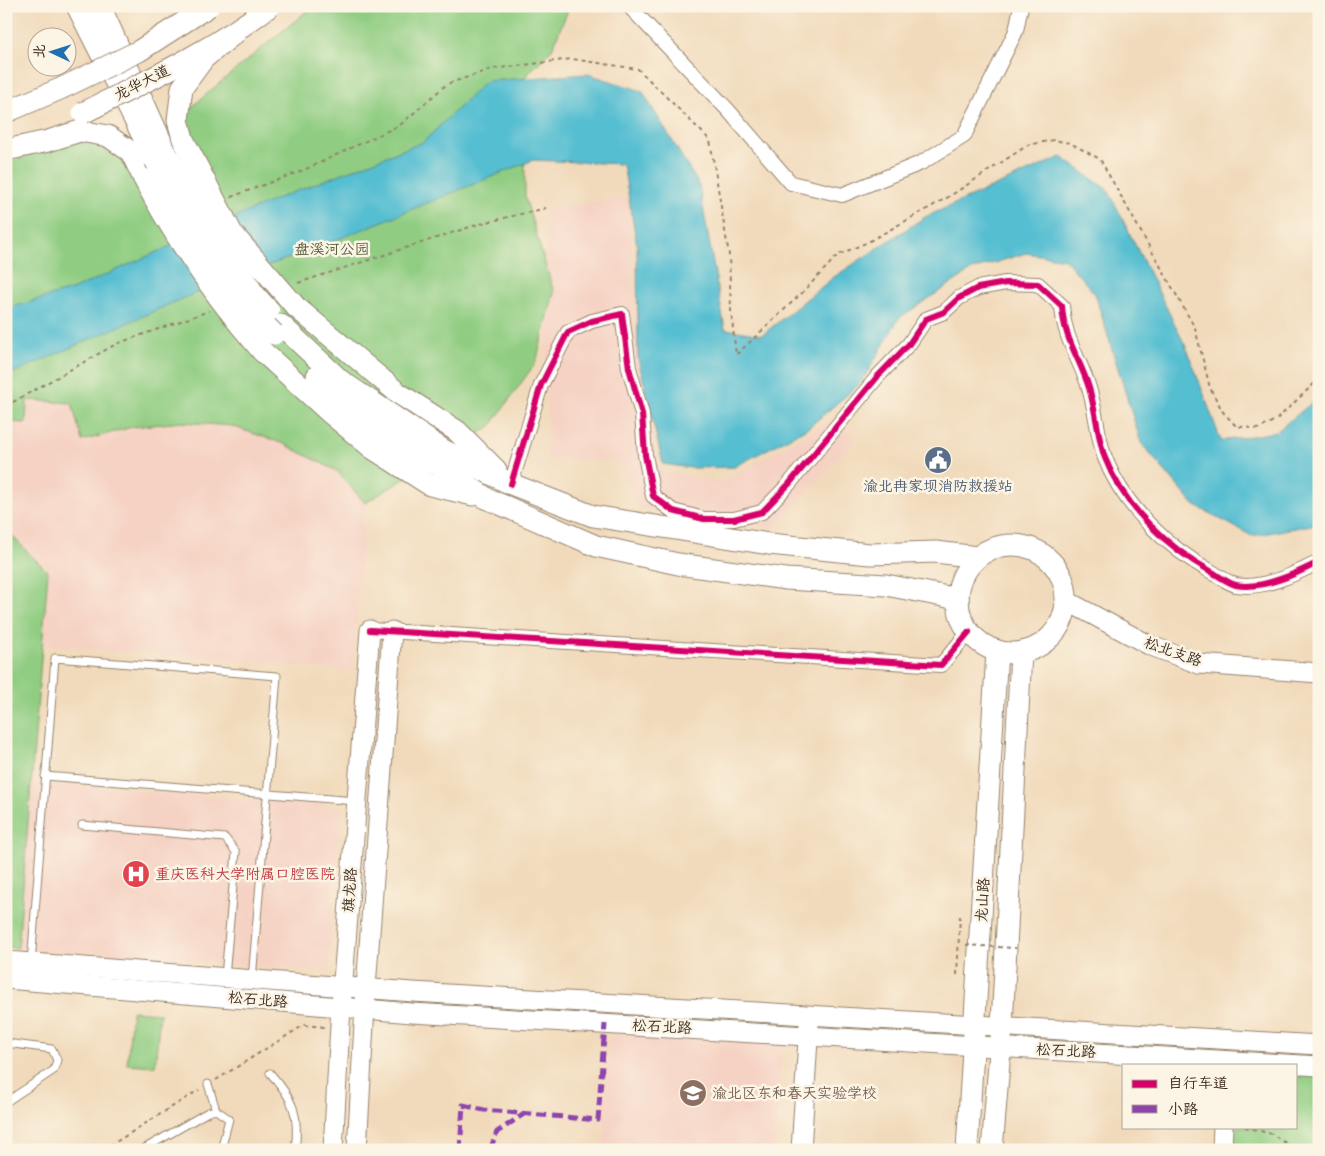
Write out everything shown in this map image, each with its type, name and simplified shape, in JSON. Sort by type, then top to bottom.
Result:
[{"type":"main road","points":[[77,6],[162,158],[254,294],[272,337],[346,404],[389,438],[441,467],[486,498],[596,546],[678,564],[786,579],[886,585],[958,599]]},
{"type":"main road","points":[[100,6],[162,158]]},
{"type":"main road","name":"龙华大道","points":[[6,112],[60,89],[139,51],[209,6]]},
{"type":"main road","name":"龙华大道","points":[[6,149],[160,74],[236,32],[270,6]]},
{"type":"main road","points":[[236,32],[204,58],[182,88],[178,120],[182,139],[232,233],[296,307],[398,393],[457,432],[511,484]]},
{"type":"main road","points":[[6,100],[60,89]]},
{"type":"main road","points":[[6,149],[48,142],[80,131],[108,136],[130,152],[172,231],[228,311],[341,381],[443,450],[511,484],[593,516],[769,544],[870,554],[936,552],[977,557]]},
{"type":"main road","points":[[1010,544],[1028,546],[1044,554],[1057,567],[1065,583],[1067,601],[1063,620],[1053,636],[1038,647],[1021,652],[997,651],[981,644],[969,632],[961,616],[958,599],[960,583],[967,569],[977,557],[993,548],[1010,544]]},
{"type":"main road","name":"松北支路","points":[[1067,601],[1149,645],[1199,664],[1319,673]]},
{"type":"main road","name":"旗龙路","points":[[333,1150],[341,1007],[370,630]]},
{"type":"main road","points":[[356,1150],[392,631]]},
{"type":"main road","name":"龙山路","points":[[967,1150],[997,651]]},
{"type":"main road","name":"龙山路","points":[[992,1150],[1002,1026],[1021,652]]},
{"type":"main road","name":"松石北路","points":[[6,961],[343,987],[1319,1045]]},
{"type":"main road","name":"松石北路","points":[[6,979],[365,1009],[1258,1064]]},
{"type":"main road","points":[[801,1150],[809,1015]]},
{"type":"main road","points":[[1228,1063],[1229,1040]]},
{"type":"main road","name":"松石北路","points":[[1298,1065],[1319,1066]]},
{"type":"main road","points":[[1222,1150],[1223,1128]]},
{"type":"street","points":[[629,6],[641,11],[792,183],[842,195],[921,163],[964,136],[1016,31],[1021,6]]},
{"type":"street","points":[[511,484],[541,385],[554,363],[568,332],[592,321],[622,314],[629,368],[642,414],[645,454],[653,496],[673,511],[704,519],[734,519],[762,512],[789,484],[878,376],[909,344],[926,319],[944,312],[959,298],[978,288],[1006,283],[1038,284],[1062,306],[1063,327],[1088,386],[1105,458],[1122,491],[1158,533],[1179,553],[1235,585],[1256,585],[1290,575],[1319,562]]},
{"type":"street","points":[[370,630],[941,665],[969,632]]},
{"type":"lane","points":[[31,963],[55,658],[64,658],[277,676],[252,980]]},
{"type":"lane","points":[[45,776],[357,801]]},
{"type":"lane","points":[[82,825],[225,838],[236,852],[225,978]]},
{"type":"lane","points":[[6,1043],[52,1050],[56,1060],[54,1070],[6,1102]]},
{"type":"lane","points":[[270,1073],[288,1093],[294,1108],[297,1138],[295,1150]]},
{"type":"lane","points":[[208,1084],[216,1110],[229,1119],[221,1150]]},
{"type":"lane","points":[[142,1150],[208,1112],[216,1110]]},
{"type":"path","points":[[230,197],[304,170],[400,125],[447,84],[483,72],[572,59],[638,69],[710,140],[729,255],[731,312],[736,355],[802,293],[838,255],[868,242],[950,196],[1028,145],[1054,140],[1070,143],[1100,159],[1195,328],[1210,388],[1223,412],[1236,426],[1259,428],[1277,419],[1319,379]]},
{"type":"path","points":[[957,975],[960,916]]},
{"type":"path","points":[[966,945],[1016,948]]},
{"type":"path","points":[[102,1150],[304,1025],[340,1028]]},
{"type":"path","points":[[1249,1128],[1272,1134],[1296,1150]]},
{"type":"shaded area","points":[[629,197],[638,358],[659,471],[721,482],[827,422],[857,438],[773,529],[639,508],[618,460],[547,459],[546,208]]},
{"type":"shaded area","points":[[26,400],[72,402],[83,441],[132,427],[182,422],[232,426],[284,444],[337,471],[365,503],[353,671],[43,645],[48,572],[6,530],[6,422],[26,423]]},
{"type":"shaded area","name":"重庆医科大学附属口腔医院","points":[[31,782],[341,807],[329,972],[18,948]]},
{"type":"shaded area","name":"渝北区东和春天实验学校","points":[[610,1034],[782,1045],[775,1150],[517,1150],[517,1142],[603,1148]]},
{"type":"green space","name":"盘溪河公园","points":[[313,6],[564,6],[568,10],[552,49],[524,78],[525,197],[554,293],[536,362],[490,427],[365,503],[337,471],[284,444],[232,426],[182,422],[132,427],[82,441],[72,403],[27,400],[26,423],[6,422],[6,164],[55,145],[81,141],[94,142],[109,147],[126,164],[217,85]]},
{"type":"green space","points":[[6,530],[48,572],[18,948],[6,947]]},
{"type":"green space","points":[[132,1011],[160,1013],[155,1066],[127,1064]]},
{"type":"green space","points":[[1298,1068],[1319,1069],[1319,1150],[1228,1150],[1230,1128],[1298,1128]]},
{"type":"water","points":[[588,74],[642,91],[699,185],[725,329],[762,335],[834,277],[925,217],[1061,157],[1108,190],[1187,349],[1221,441],[1276,432],[1319,397],[1319,520],[1311,525],[1252,536],[1194,505],[1141,443],[1095,294],[1065,259],[1026,253],[972,270],[899,318],[861,383],[809,427],[734,467],[691,468],[663,464],[638,358],[637,245],[623,164],[533,160],[314,249],[207,288],[6,376],[6,309],[74,289],[276,199],[423,142],[486,81]]},
{"type":"marked path","points":[[460,1150],[463,1105],[484,1110],[598,1120],[605,1024]]},
{"type":"marked path","points":[[490,1150],[497,1132],[524,1114]]},
{"type":"cycle path","points":[[511,484],[541,385],[568,332],[592,321],[622,314],[629,368],[642,414],[645,455],[653,496],[673,511],[704,519],[734,519],[762,512],[789,484],[878,376],[909,344],[926,319],[944,312],[959,298],[978,288],[1006,283],[1038,284],[1062,306],[1063,318],[1069,339],[1089,388],[1105,458],[1113,476],[1124,493],[1149,524],[1179,551],[1236,585],[1257,585],[1279,580],[1319,562]]},
{"type":"cycle path","points":[[370,630],[941,665],[969,632]]},
{"type":"place","name":"渝北冉家坝消防救援站","points":[[938,460]]},
{"type":"place","name":"重庆医科大学附属口腔医院","points":[[136,874]]},
{"type":"place","name":"渝北区东和春天实验学校","points":[[693,1093]]}]
